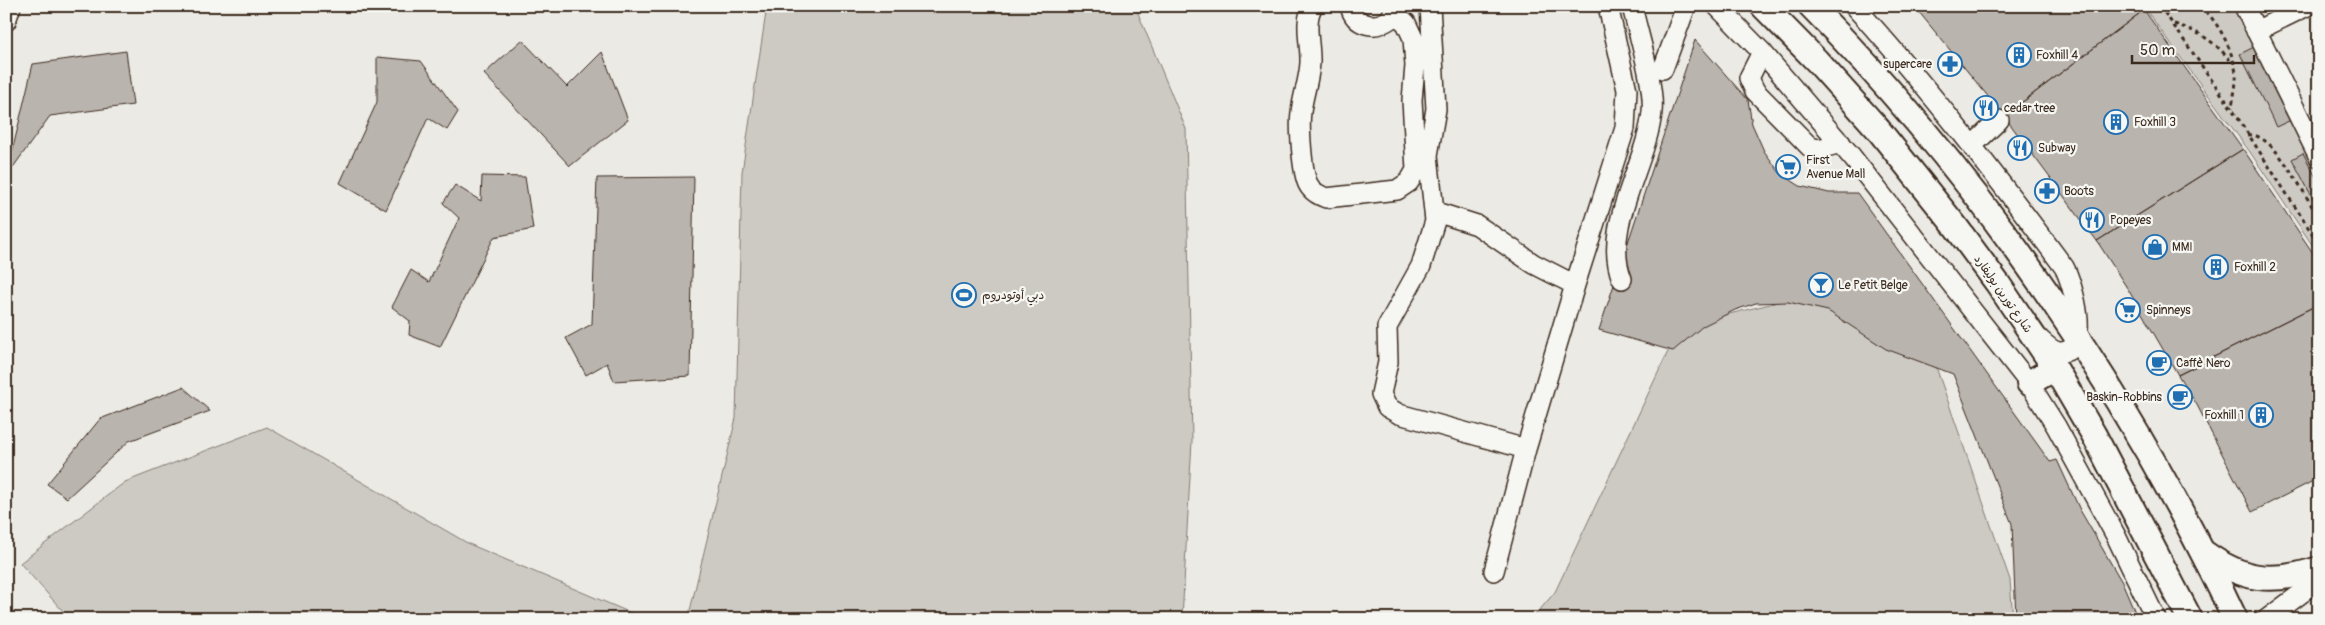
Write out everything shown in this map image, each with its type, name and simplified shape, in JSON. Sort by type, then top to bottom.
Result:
[{"type":"main road","name":"شارع تورين بوليفارد","points":[[1762,6],[1817,61],[1876,128],[1956,227],[2030,332],[2055,368],[2094,435],[2190,619]]},
{"type":"main road","points":[[1811,6],[1870,68],[1949,163],[2077,337],[2160,474],[2235,619]]},
{"type":"main road","points":[[2029,383],[2055,368]]},
{"type":"main road","points":[[2200,550],[2227,568],[2244,575],[2266,579],[2287,578],[2319,569]]},
{"type":"street","points":[[1313,6],[1308,21],[1311,55],[1301,110],[1300,130],[1308,185],[1316,193],[1326,198],[1398,190],[1409,182],[1416,170],[1412,100],[1415,66],[1413,38],[1406,23],[1395,10],[1385,22],[1372,25],[1360,21],[1350,6]]},
{"type":"street","points":[[1430,6],[1436,109],[1428,155],[1436,212],[1433,230],[1420,266],[1387,327],[1388,362],[1381,389],[1383,401],[1393,412],[1526,449]]},
{"type":"street","points":[[1494,572],[1526,449],[1628,116],[1627,90],[1608,6]]},
{"type":"street","points":[[1622,279],[1616,258],[1617,236],[1652,112],[1651,90],[1632,6]]},
{"type":"street","points":[[1717,6],[1762,52],[1840,143],[2029,383],[2075,479],[2130,564],[2156,619]]},
{"type":"street","points":[[1854,6],[1973,145],[2064,267],[2073,287],[2077,310],[2077,337],[2071,347],[2060,352],[2052,349],[2030,332]]},
{"type":"street","points":[[2244,6],[2319,157]]},
{"type":"street","points":[[2256,31],[2307,6]]},
{"type":"street","points":[[1663,69],[1689,8]]},
{"type":"street","points":[[1762,52],[1749,78],[1755,92],[1810,148],[1819,149],[1840,143]]},
{"type":"street","points":[[1973,145],[1999,120]]},
{"type":"street","points":[[1436,212],[1477,225],[1534,264],[1575,285]]},
{"type":"street","points":[[2267,619],[2319,580]]},
{"type":"path","points":[[2160,6],[2232,109],[2319,244]]},
{"type":"path","points":[[2200,6],[2210,14],[2224,37],[2236,74],[2232,109]]},
{"type":"path","points":[[2172,24],[2205,36],[2220,48],[2232,63]]},
{"type":"path","points":[[2248,135],[2258,136],[2274,148],[2319,218]]},
{"type":"shaded area","name":"دبي أوتودروم","points":[[767,6],[1135,6],[1186,129],[1192,441],[1182,619],[688,619],[736,418],[742,172]]},
{"type":"shaded area","points":[[2143,6],[2236,6],[2319,173],[2319,255],[2250,152]]},
{"type":"shaded area","points":[[1807,295],[1935,364],[2010,580],[2013,619],[1532,619],[1555,592],[1680,326]]},
{"type":"shaded area","points":[[267,427],[469,544],[645,619],[70,619],[20,563],[125,482]]},
{"type":"building","name":"Foxhill 4","points":[[1914,6],[2141,6],[2144,10],[2004,116]]},
{"type":"building","points":[[2219,6],[2233,6],[2233,7],[2222,12]]},
{"type":"building","name":"Foxhill 3","points":[[2144,10],[2243,149],[2097,241],[2004,116]]},
{"type":"building","points":[[522,40],[567,87],[602,52],[628,120],[570,166],[484,74]]},
{"type":"building","points":[[1695,40],[1748,100],[1752,124],[1764,151],[1780,173],[1800,186],[1829,193],[1857,193],[2050,462],[2057,460],[2080,510],[2123,584],[2138,619],[2016,619],[2012,524],[1953,374],[1886,349],[1828,311],[1788,302],[1756,303],[1735,310],[1703,326],[1673,351],[1599,330]]},
{"type":"building","points":[[2254,47],[2291,120],[2276,127],[2240,54]]},
{"type":"building","points":[[126,51],[133,105],[50,116],[6,177],[33,64]]},
{"type":"building","points":[[377,57],[421,61],[458,112],[447,130],[428,118],[386,210],[340,183],[377,102]]},
{"type":"building","name":"Foxhill 2","points":[[2243,149],[2319,262],[2319,304],[2178,375],[2129,291],[2097,241]]},
{"type":"building","points":[[2303,153],[2319,183],[2319,210],[2292,159]]},
{"type":"building","points":[[482,176],[525,177],[533,229],[494,237],[440,347],[409,335],[410,321],[392,307],[411,270],[429,282],[459,218],[443,203],[455,185],[481,201]]},
{"type":"building","points":[[694,177],[690,376],[614,381],[607,363],[586,375],[566,338],[592,324],[597,178]]},
{"type":"building","name":"Foxhill 1","points":[[2319,304],[2319,478],[2252,512],[2197,405],[2178,375]]},
{"type":"building","points":[[183,387],[210,411],[129,441],[67,498],[47,484],[100,419]]},
{"type":"place","name":"Foxhill 4","points":[[2019,55]]},
{"type":"place","name":"supercare","points":[[1950,64]]},
{"type":"place","name":"cedar tree","points":[[1986,108]]},
{"type":"place","name":"Foxhill 3","points":[[2116,122]]},
{"type":"place","name":"Subway","points":[[2020,148]]},
{"type":"place","name":"First Avenue Mall","points":[[1788,167]]},
{"type":"place","name":"Boots","points":[[2047,191]]},
{"type":"place","name":"Popeyes","points":[[2092,220]]},
{"type":"place","name":"MMI","points":[[2155,247]]},
{"type":"place","name":"Foxhill 2","points":[[2216,267]]},
{"type":"place","name":"Le Petit Belge","points":[[1821,285]]},
{"type":"place","name":"دبي أوتودروم","points":[[964,295]]},
{"type":"place","name":"Spinneys","points":[[2128,310]]},
{"type":"place","name":"Caffè Nero","points":[[2159,363]]},
{"type":"place","name":"Baskin-Robbins","points":[[2180,397]]},
{"type":"place","name":"Foxhill 1","points":[[2261,415]]}]
